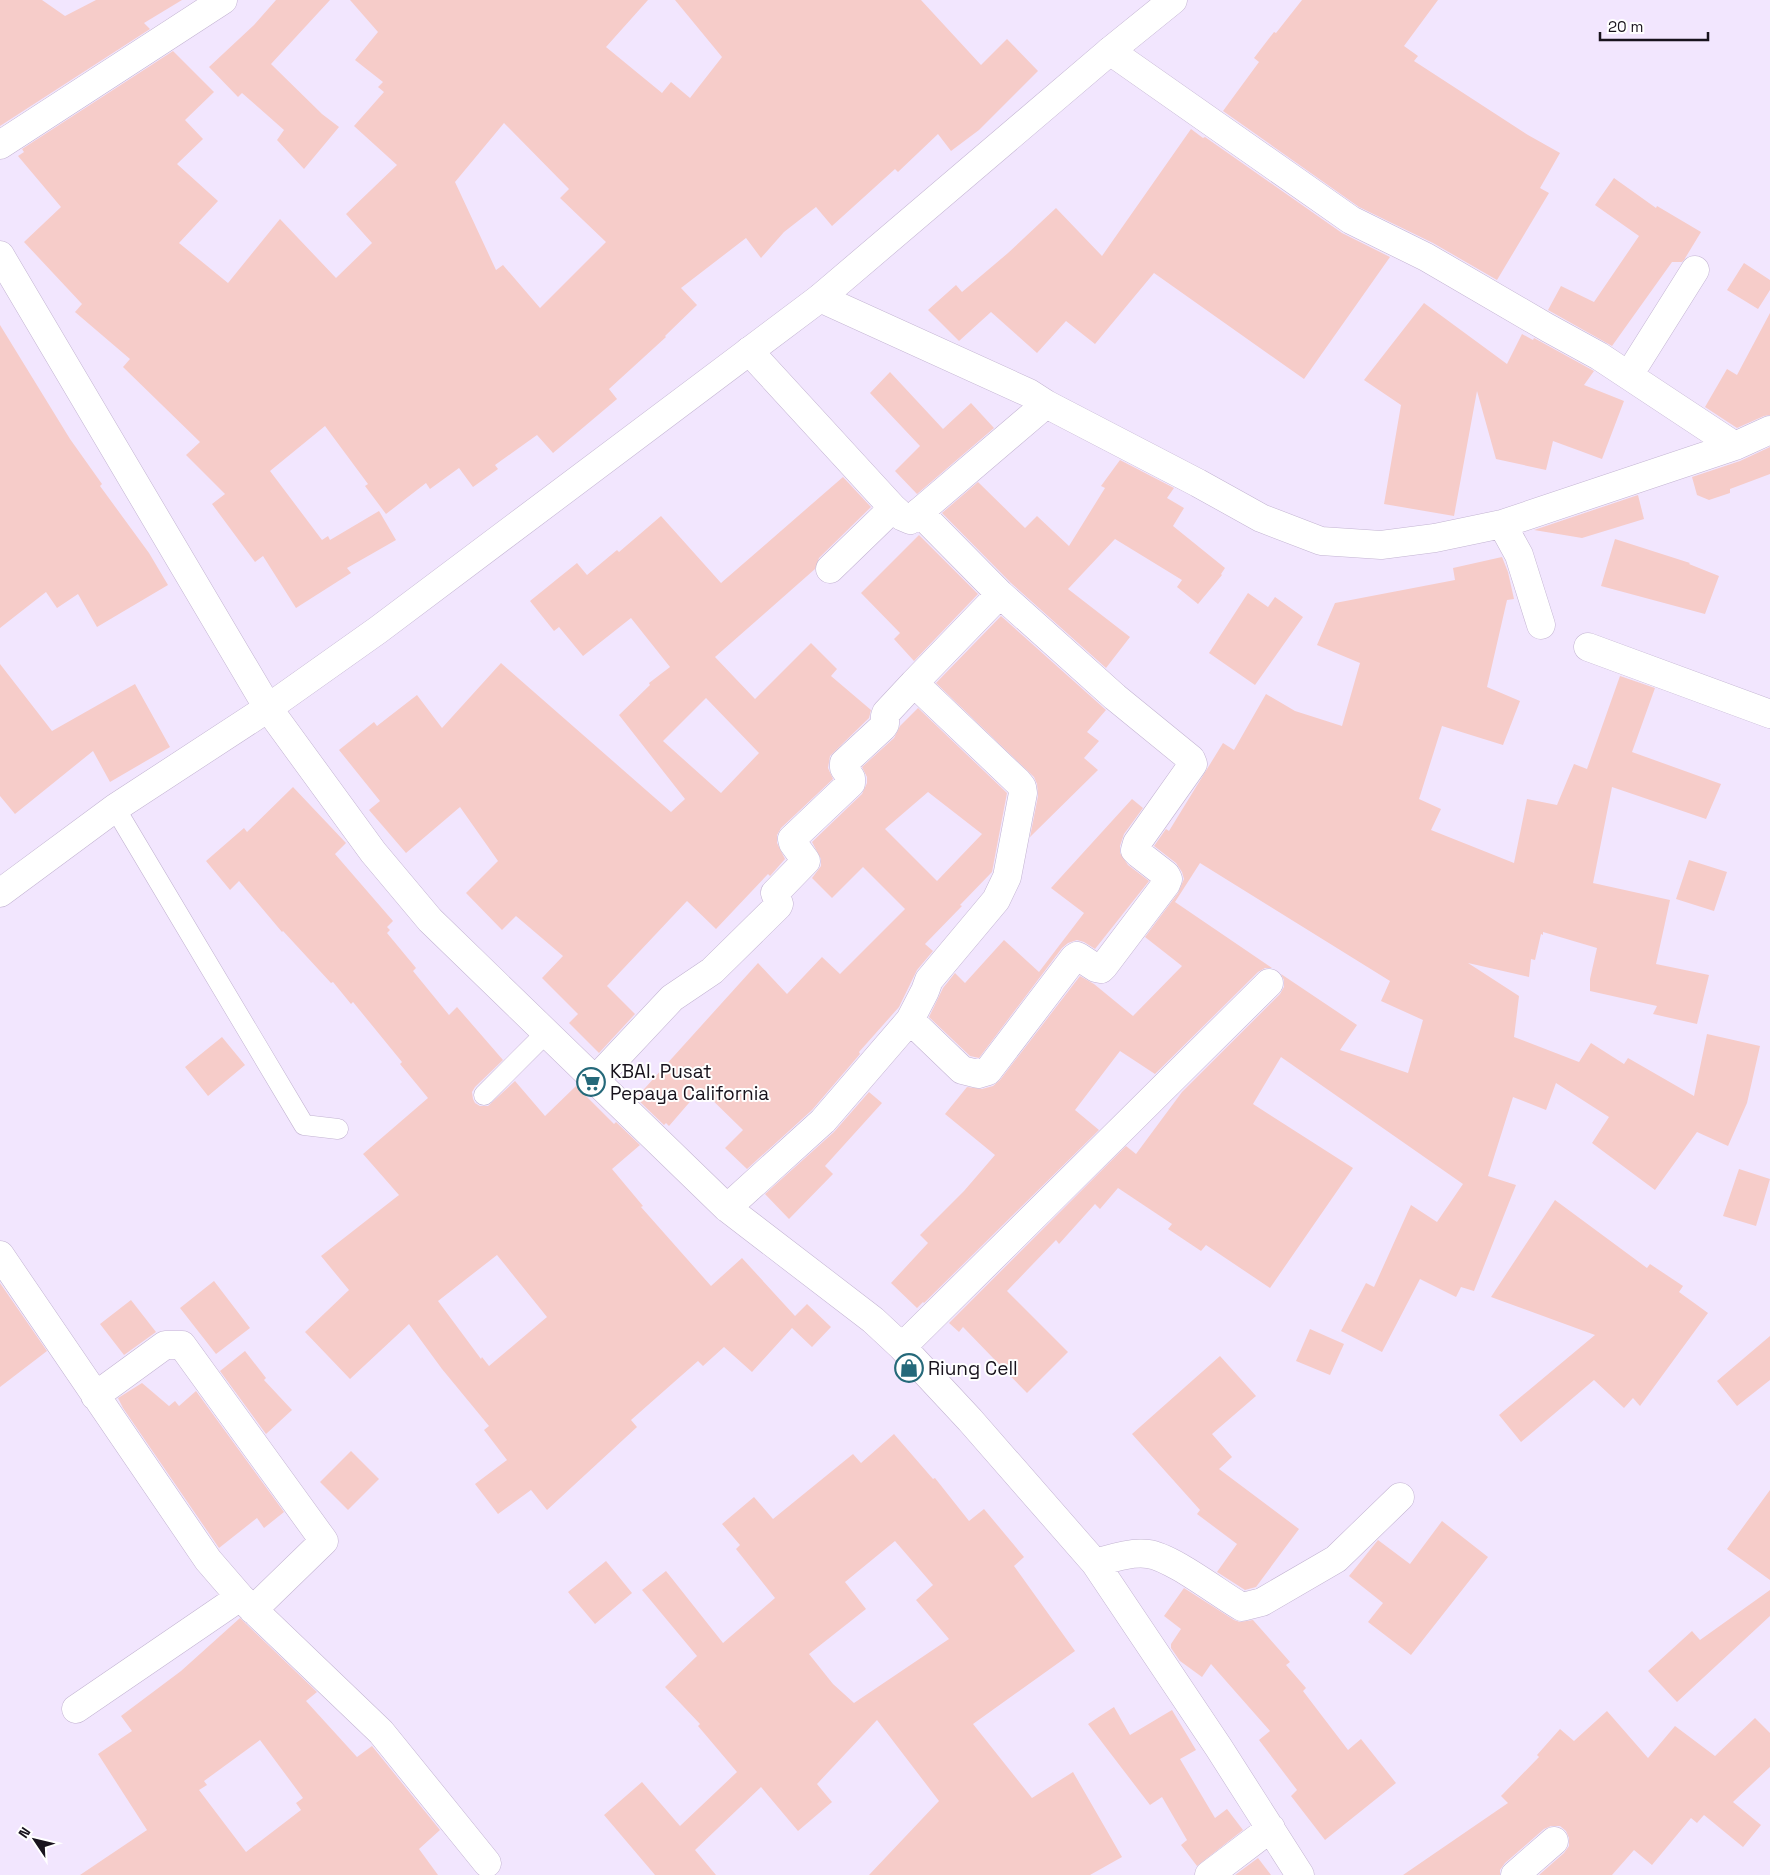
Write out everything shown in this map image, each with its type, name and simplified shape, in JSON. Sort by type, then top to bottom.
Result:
[{"type":"street","points":[[0,145],[223,0]]},
{"type":"street","points":[[0,893],[115,808],[268,708],[378,630],[820,298],[1110,51],[1173,0]]},
{"type":"street","points":[[1110,51],[1351,220],[1426,257],[1600,356],[1734,446]]},
{"type":"street","points":[[0,255],[268,708],[373,852],[430,920],[727,1208],[873,1320],[902,1347],[970,1420],[1095,1562],[1272,1828],[1300,1875]]},
{"type":"street","points":[[1629,376],[1695,270]]},
{"type":"street","points":[[820,298],[1029,393],[1046,404],[1198,482],[1261,518],[1321,541],[1381,545],[1435,538],[1502,524],[1734,446],[1770,430]]},
{"type":"street","points":[[749,350],[893,508],[903,517],[910,520],[1046,404]]},
{"type":"street","points":[[830,569],[893,508]]},
{"type":"street","points":[[910,1020],[962,1070],[978,1074],[988,1071],[1074,958],[1077,956],[1096,968],[1101,969],[1166,884],[1168,879],[1166,875],[1135,850],[1137,843],[1193,764],[1191,759],[1115,697],[1000,594],[919,512]]},
{"type":"street","points":[[1502,524],[1520,555],[1541,625]]},
{"type":"street","points":[[596,1079],[672,998],[712,970],[778,906],[779,902],[775,893],[806,861],[792,839],[851,783],[852,778],[844,768],[844,762],[885,724],[884,716],[886,713],[1000,594]]},
{"type":"street","points":[[1588,647],[1770,714]]},
{"type":"street","points":[[727,1208],[823,1121],[910,1020],[925,992],[929,980],[996,900],[1007,877],[1023,793],[1022,788],[1018,782],[914,683]]},
{"type":"street","points":[[902,1347],[1269,983]]},
{"type":"street","points":[[0,1255],[208,1560],[247,1604],[381,1732],[487,1863]]},
{"type":"street","points":[[76,1709],[247,1604],[307,1560],[324,1542],[182,1345],[165,1346],[95,1396]]},
{"type":"street","points":[[1095,1562],[1126,1554],[1149,1554],[1166,1560],[1242,1607],[1262,1602],[1279,1590],[1336,1559],[1400,1497]]},
{"type":"street","points":[[1209,1875],[1272,1828]]},
{"type":"street","points":[[1515,1875],[1554,1841]]},
{"type":"lane","points":[[115,808],[304,1125],[338,1129]]},
{"type":"lane","points":[[484,1095],[547,1032]]},
{"type":"building","points":[[0,0],[42,0],[65,16],[96,0],[182,0],[144,23],[150,29],[0,126]]},
{"type":"building","points":[[276,0],[330,0],[271,64],[322,114],[339,127],[304,169],[277,140],[284,130],[242,93],[238,97],[209,67],[254,25]]},
{"type":"building","points":[[350,0],[648,0],[606,47],[662,93],[671,82],[690,98],[722,57],[675,0],[921,0],[981,65],[1007,39],[1038,71],[979,130],[951,151],[938,134],[898,172],[895,169],[832,226],[816,207],[784,232],[761,258],[746,238],[681,288],[697,305],[666,337],[609,389],[617,399],[553,453],[537,435],[495,465],[498,469],[473,487],[459,468],[430,489],[426,483],[386,514],[365,486],[368,484],[325,426],[270,471],[322,540],[328,536],[330,540],[379,511],[396,540],[347,568],[351,573],[296,608],[263,556],[255,562],[212,504],[225,494],[186,455],[200,442],[123,367],[130,359],[75,312],[82,304],[24,242],[61,207],[18,156],[24,152],[22,149],[173,51],[214,92],[185,120],[203,139],[177,164],[218,201],[179,243],[228,283],[280,219],[336,278],[372,243],[346,214],[397,165],[354,126],[384,92],[378,87],[383,82],[355,60],[378,32]],"holes":[[[504,123],[569,189],[560,198],[606,242],[540,308],[503,265],[496,270],[455,182]]]},
{"type":"building","points":[[1302,0],[1438,0],[1404,46],[1418,56],[1414,61],[1528,135],[1560,153],[1540,188],[1549,193],[1497,280],[1433,243],[1359,207],[1223,111],[1259,62],[1254,58]]},
{"type":"building","points":[[1191,129],[1342,233],[1390,257],[1304,379],[1154,273],[1095,344],[1066,321],[1037,353],[991,312],[959,341],[928,310],[956,285],[962,292],[1008,253],[1056,208],[1102,256]]},
{"type":"building","points":[[1614,178],[1656,208],[1657,206],[1701,232],[1684,260],[1682,262],[1672,262],[1612,346],[1548,310],[1561,286],[1594,302],[1639,236],[1595,205]]},
{"type":"building","points":[[1744,263],[1770,280],[1770,290],[1758,309],[1727,290]]},
{"type":"building","points":[[1424,303],[1507,364],[1522,334],[1533,340],[1534,338],[1594,371],[1584,385],[1624,401],[1602,459],[1553,441],[1546,470],[1496,459],[1477,391],[1454,516],[1384,504],[1401,405],[1364,380]]},
{"type":"building","points":[[1770,313],[1770,415],[1737,428],[1705,407],[1727,369],[1737,375]]},
{"type":"building","points":[[0,325],[70,439],[102,484],[100,486],[149,553],[168,585],[97,627],[78,594],[57,608],[46,592],[0,628]]},
{"type":"building","points":[[890,372],[943,429],[971,403],[994,428],[917,494],[895,471],[920,446],[870,393]]},
{"type":"building","points":[[1770,447],[1770,474],[1730,489],[1730,493],[1709,500],[1697,495],[1692,477],[1740,461]]},
{"type":"building","points":[[1120,460],[1174,488],[1167,498],[1184,508],[1173,526],[1225,568],[1222,575],[1198,604],[1177,587],[1182,580],[1115,539],[1068,589],[1130,637],[1106,668],[1011,583],[942,513],[978,482],[1025,528],[1037,516],[1069,546],[1105,488],[1101,486]]},
{"type":"building","points":[[843,477],[871,507],[819,558],[815,569],[715,657],[755,699],[811,643],[837,669],[831,676],[871,710],[869,718],[830,756],[828,768],[833,779],[781,828],[777,835],[777,843],[785,859],[770,876],[768,874],[716,929],[687,901],[607,986],[635,1014],[599,1053],[569,1023],[578,1014],[542,978],[563,956],[516,916],[502,930],[466,893],[498,861],[460,807],[406,853],[369,810],[380,801],[339,750],[374,722],[377,726],[417,695],[442,728],[501,663],[671,812],[685,799],[619,715],[650,685],[649,683],[670,667],[631,618],[583,656],[559,627],[554,631],[530,601],[577,563],[587,575],[617,550],[619,552],[661,516],[721,583]],"holes":[[[706,698],[759,753],[721,793],[663,741]]]},
{"type":"building","points":[[1638,495],[1644,519],[1582,538],[1534,530]]},
{"type":"building","points":[[919,535],[978,594],[914,661],[894,639],[900,633],[861,593]]},
{"type":"building","points":[[1615,539],[1690,563],[1719,576],[1705,614],[1601,586]]},
{"type":"building","points":[[1502,557],[1508,572],[1514,599],[1507,600],[1487,687],[1520,701],[1503,745],[1442,726],[1419,799],[1441,809],[1431,830],[1514,863],[1527,799],[1557,805],[1574,764],[1587,769],[1620,676],[1655,688],[1632,752],[1721,784],[1706,819],[1612,787],[1593,883],[1670,900],[1656,964],[1709,975],[1697,1024],[1653,1014],[1657,1006],[1590,991],[1590,979],[1597,948],[1543,932],[1535,960],[1531,959],[1529,977],[1468,963],[1519,996],[1514,1037],[1579,1062],[1591,1043],[1624,1064],[1628,1058],[1694,1096],[1707,1034],[1760,1046],[1747,1103],[1728,1146],[1697,1132],[1655,1190],[1592,1143],[1609,1117],[1556,1083],[1546,1110],[1513,1097],[1488,1176],[1516,1185],[1474,1291],[1461,1287],[1456,1297],[1420,1279],[1382,1352],[1341,1331],[1366,1283],[1374,1287],[1411,1205],[1437,1222],[1463,1184],[1281,1057],[1253,1104],[1353,1168],[1270,1288],[1206,1245],[1201,1251],[1168,1229],[1172,1224],[1118,1188],[1100,1209],[1095,1204],[1059,1244],[1056,1240],[1007,1291],[1068,1352],[1027,1393],[963,1327],[959,1332],[949,1323],[1126,1146],[1136,1154],[1182,1092],[1280,994],[1284,987],[1284,980],[1281,974],[1357,1025],[1340,1050],[1408,1073],[1423,1020],[1381,1001],[1390,981],[1200,863],[1175,902],[1272,968],[1265,968],[1258,972],[1155,1074],[1120,1051],[1075,1110],[1099,1130],[917,1308],[891,1283],[928,1243],[920,1235],[964,1191],[995,1155],[945,1114],[967,1087],[982,1089],[993,1086],[1000,1080],[1080,976],[1094,984],[1133,1016],[1182,966],[1145,937],[1178,893],[1184,879],[1176,863],[1154,846],[1166,829],[1169,831],[1223,743],[1234,750],[1266,694],[1295,711],[1342,726],[1360,663],[1317,645],[1335,603],[1455,580],[1453,568]]},
{"type":"building","points":[[1248,593],[1268,607],[1275,597],[1303,617],[1255,685],[1209,653]]},
{"type":"building","points":[[1001,616],[1106,710],[1087,732],[1099,741],[1084,758],[1098,770],[1030,837],[1038,796],[1034,777],[936,683]]},
{"type":"building","points":[[0,664],[52,731],[135,684],[170,747],[110,782],[93,751],[15,814],[0,796]]},
{"type":"building","points":[[918,708],[1007,793],[992,872],[925,944],[933,951],[917,970],[899,1007],[859,1052],[860,1054],[812,1110],[747,1169],[725,1148],[743,1130],[701,1089],[669,1126],[666,1123],[664,1125],[636,1098],[758,963],[787,994],[822,957],[840,974],[905,909],[863,867],[832,898],[812,878],[821,866],[821,859],[812,842],[862,794],[867,783],[867,777],[862,767],[894,738],[900,726]],"holes":[[[928,792],[982,834],[937,881],[885,829]]]},
{"type":"building","points":[[293,787],[346,843],[335,854],[393,921],[387,927],[390,930],[387,933],[416,968],[413,971],[449,1015],[457,1007],[503,1060],[475,1087],[472,1092],[475,1103],[480,1106],[488,1106],[515,1081],[545,1116],[576,1086],[614,1124],[616,1122],[640,1145],[612,1169],[643,1206],[641,1207],[711,1286],[742,1258],[795,1316],[807,1304],[831,1327],[812,1347],[792,1328],[752,1372],[724,1347],[703,1366],[698,1361],[631,1420],[637,1427],[547,1510],[531,1490],[498,1514],[475,1484],[507,1460],[484,1430],[489,1426],[442,1369],[409,1324],[350,1379],[305,1332],[349,1290],[321,1256],[399,1195],[363,1154],[428,1098],[400,1064],[402,1062],[353,1002],[351,1004],[333,982],[331,983],[282,932],[239,881],[230,890],[206,861],[244,828],[247,832]],"holes":[[[497,1255],[547,1317],[489,1366],[482,1357],[481,1359],[438,1301]]]},
{"type":"building","points":[[1132,799],[1143,808],[1124,834],[1120,853],[1128,865],[1149,881],[1095,949],[1077,940],[1068,943],[1062,948],[979,1058],[970,1056],[929,1017],[943,988],[955,973],[965,983],[1004,940],[1039,972],[1084,913],[1051,888]]},
{"type":"building","points":[[1689,860],[1727,872],[1714,911],[1676,899]]},
{"type":"building","points":[[222,1037],[245,1065],[208,1096],[185,1067]]},
{"type":"building","points":[[869,1092],[882,1103],[825,1166],[833,1174],[789,1219],[765,1194],[834,1132]]},
{"type":"building","points":[[1739,1169],[1770,1179],[1756,1226],[1723,1216]]},
{"type":"building","points":[[1555,1200],[1647,1268],[1650,1264],[1683,1286],[1679,1292],[1708,1313],[1640,1406],[1633,1398],[1624,1408],[1594,1380],[1521,1442],[1499,1415],[1595,1335],[1491,1297]]},
{"type":"building","points":[[214,1281],[250,1328],[216,1354],[180,1308]]},
{"type":"building","points":[[0,1283],[47,1351],[0,1387]]},
{"type":"building","points":[[131,1300],[156,1332],[124,1355],[100,1324]]},
{"type":"building","points":[[1310,1329],[1344,1344],[1330,1375],[1296,1361]]},
{"type":"building","points":[[1770,1336],[1770,1380],[1737,1406],[1717,1381]]},
{"type":"building","points":[[245,1351],[266,1378],[264,1380],[292,1410],[266,1434],[220,1371]]},
{"type":"building","points":[[1220,1356],[1256,1396],[1212,1434],[1232,1457],[1219,1469],[1299,1529],[1256,1587],[1245,1590],[1217,1572],[1237,1544],[1197,1514],[1200,1510],[1132,1434]]},
{"type":"building","points":[[142,1383],[169,1406],[175,1401],[179,1406],[196,1391],[284,1512],[264,1528],[257,1518],[219,1548],[118,1398]]},
{"type":"building","points":[[894,1434],[933,1479],[935,1478],[969,1521],[984,1509],[1024,1557],[1014,1566],[1075,1651],[973,1724],[1032,1798],[1073,1772],[1122,1857],[1090,1875],[869,1875],[939,1801],[877,1720],[817,1784],[832,1802],[798,1831],[761,1787],[695,1850],[716,1875],[655,1875],[604,1815],[642,1782],[680,1826],[737,1772],[698,1726],[700,1724],[665,1687],[697,1656],[642,1590],[666,1571],[723,1643],[775,1598],[736,1549],[740,1545],[722,1524],[754,1497],[773,1519],[853,1454],[861,1463]],"holes":[[[895,1541],[933,1585],[916,1600],[949,1639],[854,1703],[833,1684],[809,1654],[866,1609],[845,1582]]]},
{"type":"building","points":[[351,1451],[379,1479],[348,1510],[320,1482]]},
{"type":"building","points":[[1770,1490],[1770,1580],[1727,1549]]},
{"type":"building","points":[[1442,1521],[1488,1557],[1411,1655],[1368,1622],[1383,1603],[1349,1576],[1378,1540],[1410,1564]]},
{"type":"building","points":[[606,1561],[632,1593],[595,1624],[568,1592]]},
{"type":"building","points":[[1184,1588],[1234,1620],[1240,1622],[1253,1620],[1290,1662],[1286,1665],[1306,1688],[1303,1691],[1348,1750],[1361,1739],[1396,1783],[1325,1840],[1291,1796],[1297,1790],[1259,1740],[1270,1731],[1211,1664],[1202,1677],[1180,1661],[1171,1648],[1171,1644],[1181,1629],[1164,1616]]},
{"type":"building","points":[[1770,1590],[1770,1616],[1677,1702],[1648,1671],[1692,1631],[1700,1640]]},
{"type":"building","points":[[240,1618],[317,1692],[306,1701],[357,1757],[372,1746],[440,1830],[419,1849],[438,1875],[80,1875],[147,1830],[98,1754],[132,1731],[121,1716],[181,1671]],"holes":[[[260,1740],[303,1798],[296,1803],[301,1810],[246,1852],[199,1790],[207,1785],[204,1781]]]},
{"type":"building","points":[[1114,1707],[1130,1735],[1172,1710],[1196,1750],[1180,1759],[1215,1818],[1227,1809],[1243,1830],[1197,1866],[1181,1845],[1187,1840],[1162,1797],[1150,1805],[1088,1724]]},
{"type":"building","points":[[1607,1711],[1648,1758],[1675,1726],[1715,1756],[1755,1718],[1770,1733],[1770,1767],[1733,1802],[1761,1825],[1743,1847],[1704,1815],[1697,1823],[1691,1818],[1652,1865],[1634,1850],[1612,1875],[1539,1875],[1564,1853],[1569,1846],[1569,1838],[1566,1831],[1560,1826],[1551,1826],[1544,1829],[1505,1863],[1500,1870],[1500,1875],[1403,1875],[1508,1803],[1501,1796],[1539,1757],[1537,1755],[1560,1729],[1574,1741]]},
{"type":"building","points":[[1258,1858],[1271,1875],[1235,1875]]},
{"type":"place","name":"KBAI. Pusat Pepaya California","points":[[591,1082]]},
{"type":"place","name":"Riung Cell","points":[[909,1368]]}]
